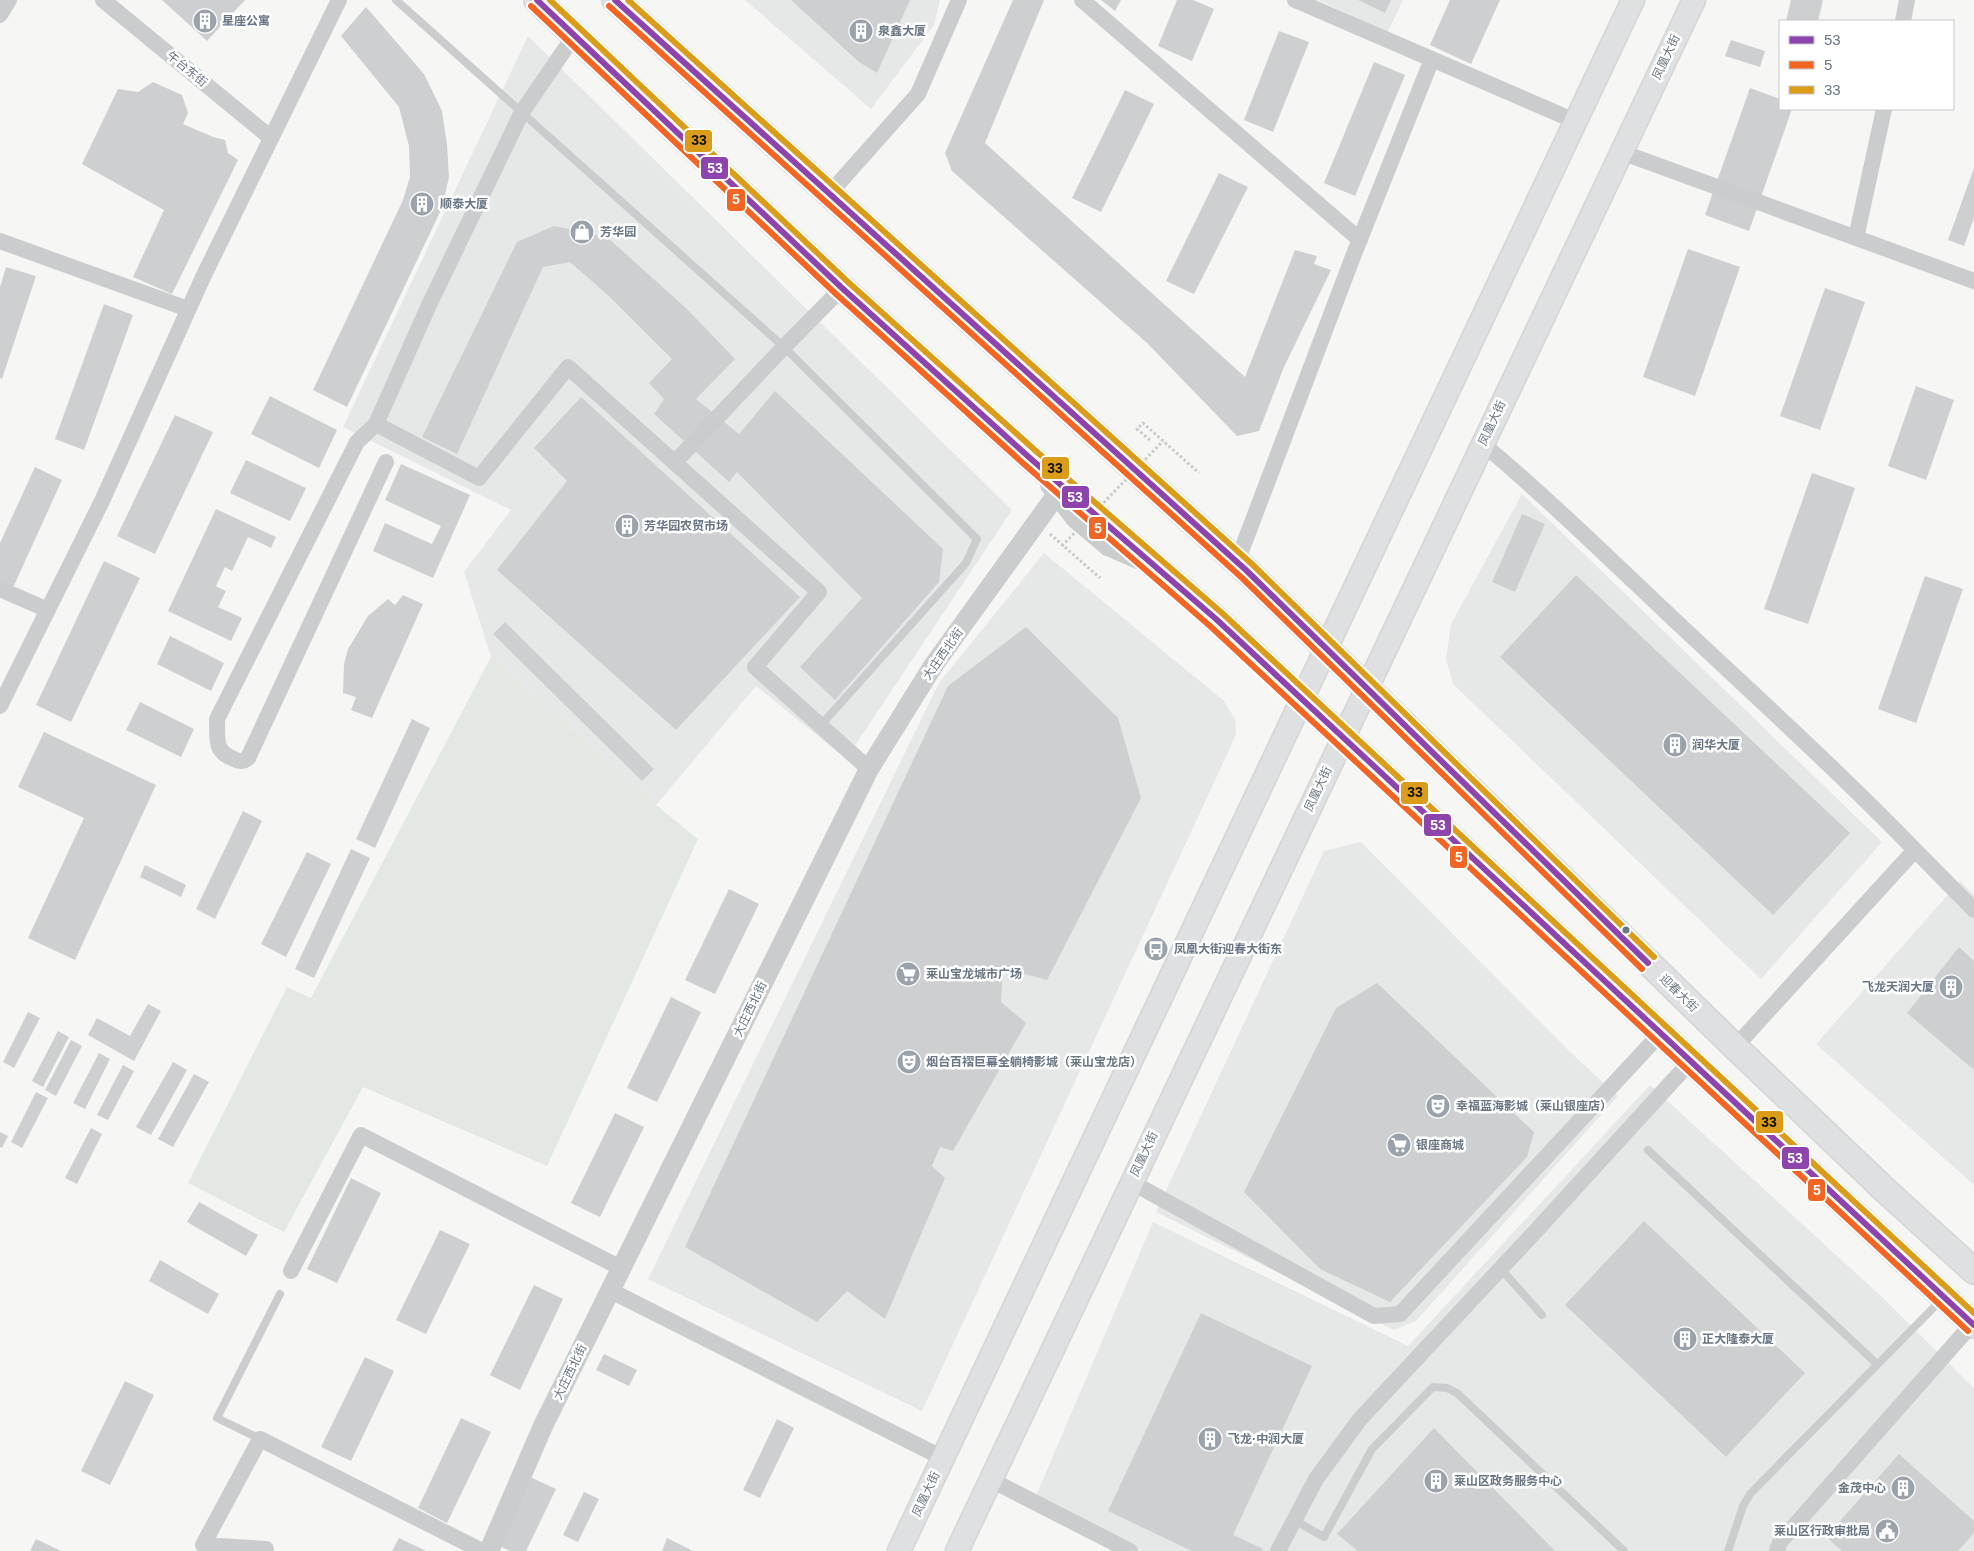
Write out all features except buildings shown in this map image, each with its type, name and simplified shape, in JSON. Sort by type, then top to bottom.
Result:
[{"type":"main road","points":[[537,0],[842,288],[1031,459],[1216,619],[1973,1324]]},
{"type":"main road","name":"迎春大街","points":[[615,0],[1237,562],[1735,1047],[1886,1192],[1974,1271]]},
{"type":"main road","name":"凤凰大街","points":[[899,1551],[1633,0]]},
{"type":"main road","name":"凤凰大街","points":[[957,1551],[1694,0]]},
{"type":"street","points":[[0,16],[9,0]]},
{"type":"street","name":"午台东街","points":[[103,0],[271,138]]},
{"type":"street","points":[[0,706],[102,501],[188,309],[339,0]]},
{"type":"street","points":[[830,194],[918,94],[959,0]]},
{"type":"street","points":[[1082,0],[1360,240]]},
{"type":"street","points":[[1295,0],[1575,121]]},
{"type":"street","points":[[1903,20],[1907,0]]},
{"type":"street","points":[[386,462],[248,758],[238,762],[224,755],[218,748],[217,719],[357,442],[376,424],[429,304],[522,112],[574,36]]},
{"type":"street","points":[[1237,562],[1360,240],[1428,70]]},
{"type":"street","points":[[1856,238],[1884,110]]},
{"type":"street","points":[[1621,152],[1974,281]]},
{"type":"street","points":[[0,241],[188,309]]},
{"type":"street","points":[[675,462],[842,288]]},
{"type":"street","points":[[376,424],[479,478],[568,366],[819,592],[755,668],[869,769]]},
{"type":"street","points":[[1483,444],[1526,481],[1850,784],[1974,910]]},
{"type":"street","points":[[1031,459],[1075,518],[1108,546],[1157,567]]},
{"type":"street","name":"大庄西北街","points":[[489,1551],[543,1426],[869,769],[933,666],[1057,494]]},
{"type":"street","points":[[0,589],[48,610]]},
{"type":"street","points":[[1735,1047],[1915,850]]},
{"type":"street","points":[[1131,1182],[1374,1316],[1400,1314],[1661,1033]]},
{"type":"street","points":[[1278,1551],[1316,1479],[1360,1419],[1692,1061]]},
{"type":"street","points":[[291,1271],[361,1135],[621,1268]]},
{"type":"street","points":[[610,1291],[943,1458]]},
{"type":"street","points":[[1777,1551],[1780,1542],[1973,1324]]},
{"type":"street","points":[[265,1551],[266,1549],[204,1545],[260,1439],[482,1551]]},
{"type":"street","points":[[991,1480],[1130,1551]]},
{"type":"lane","points":[[396,0],[784,347],[977,539],[966,563],[821,725]]},
{"type":"lane","points":[[1648,1150],[1877,1364]]},
{"type":"lane","points":[[1501,1269],[1542,1315]]},
{"type":"lane","points":[[260,1439],[217,1418],[280,1294]]},
{"type":"lane","points":[[1728,1551],[1742,1506],[1750,1494],[1944,1296]]},
{"type":"lane","points":[[1294,1520],[1324,1537],[1372,1449],[1433,1387],[1440,1387],[1457,1394],[1624,1551]]},
{"type":"path","points":[[1150,440],[1137,429],[1143,423],[1199,473]]},
{"type":"path","points":[[1062,546],[1163,441]]},
{"type":"path","points":[[1045,530],[1100,578]]},
{"type":"shaded area","points":[[745,0],[940,0],[934,25],[871,109]]},
{"type":"shaded area","points":[[1318,0],[1403,0],[1388,32]]},
{"type":"shaded area","name":"芳华园","points":[[528,36],[1012,510],[846,759],[756,686],[656,805],[491,657],[464,572],[511,510],[343,427]]},
{"type":"shaded area","points":[[1522,494],[1882,842],[1761,979],[1453,684],[1446,659],[1451,624]]},
{"type":"shaded area","points":[[1044,553],[1224,701],[1235,719],[1236,733],[922,1411],[648,1279],[939,683]]},
{"type":"shaded area","points":[[491,657],[656,805],[698,839],[547,1166],[363,1087],[284,1232],[188,1183],[287,987],[311,998]]},
{"type":"shaded area","points":[[1361,842],[1569,1051],[1618,1096],[1416,1321],[1394,1330],[1156,1212],[1324,851]]},
{"type":"shaded area","points":[[1960,881],[1974,895],[1974,1185],[1816,1044]]},
{"type":"shaded area","points":[[1650,1085],[1882,1297],[1974,1388],[1974,1551],[1142,1551],[1035,1498],[1153,1222],[1408,1346]]},
{"type":"transit line","name":"53","points":[[537,0],[842,288],[1031,459],[1216,619],[1974,1325]]},
{"type":"transit line","name":"33","points":[[550,0],[848,282],[1037,452],[1222,613],[1974,1313]]},
{"type":"transit line","name":"53","points":[[615,0],[1247,571],[1648,963]]},
{"type":"transit line","name":"33","points":[[628,0],[1253,565],[1654,957]]},
{"type":"transit line","name":"5","points":[[531,6],[836,294],[1025,465],[1210,626],[1968,1331]]},
{"type":"transit line","name":"5","points":[[609,6],[1241,577],[1642,969]]},
{"type":"place","name":"星座公寓","points":[[205,21]]},
{"type":"place","name":"泉鑫大厦","points":[[861,31]]},
{"type":"place","name":"顺泰大厦","points":[[422,204]]},
{"type":"place","name":"芳华园","points":[[582,232]]},
{"type":"place","name":"芳华园农贸市场","points":[[627,526]]},
{"type":"place","name":"润华大厦","points":[[1675,745]]},
{"type":"place","name":"凤凰大街迎春大街东","points":[[1156,949]]},
{"type":"place","name":"莱山宝龙城市广场","points":[[908,974]]},
{"type":"place","name":"飞龙天润大厦","points":[[1951,987]]},
{"type":"place","name":"烟台百褶巨幕全躺椅影城（莱山宝龙店）","points":[[909,1062]]},
{"type":"place","name":"幸福蓝海影城（莱山银座店）","points":[[1438,1106]]},
{"type":"place","name":"银座商城","points":[[1399,1145]]},
{"type":"place","name":"正大隆泰大厦","points":[[1685,1339]]},
{"type":"place","name":"飞龙·中润大厦","points":[[1210,1439]]},
{"type":"place","name":"莱山区政务服务中心","points":[[1436,1481]]},
{"type":"place","name":"金茂中心","points":[[1903,1488]]},
{"type":"place","name":"莱山区行政审批局","points":[[1887,1531]]}]
